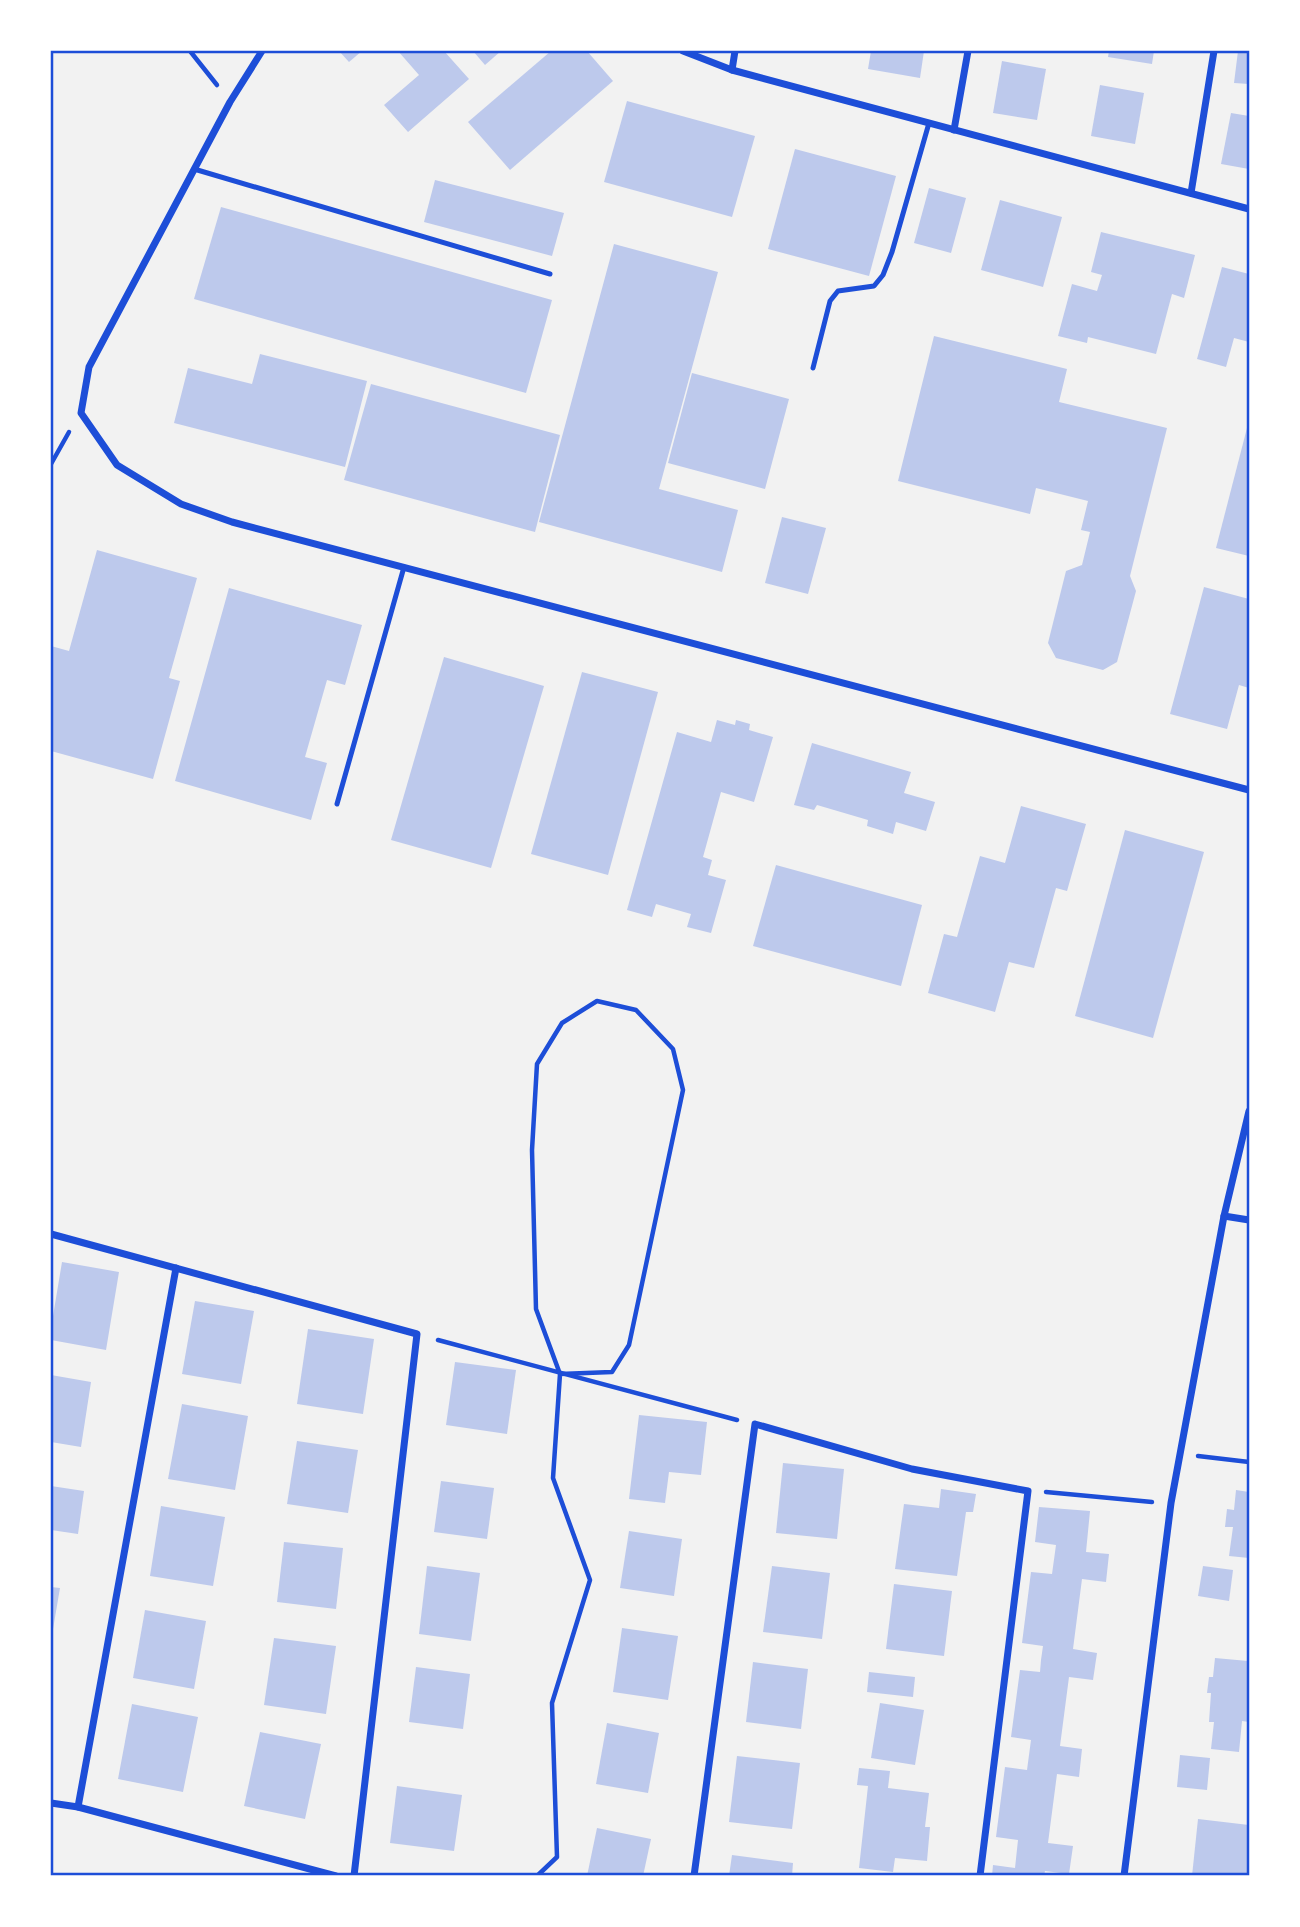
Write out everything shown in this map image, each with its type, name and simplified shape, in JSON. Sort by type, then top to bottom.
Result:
[{"type":"street","points":[[262,51],[230,102],[89,367],[81,413],[117,465],[181,504],[232,522],[1249,790]]},
{"type":"street","points":[[682,51],[732,70],[1249,209]]},
{"type":"street","points":[[732,70],[735,51]]},
{"type":"street","points":[[954,130],[968,51]]},
{"type":"street","points":[[1191,193],[1214,51]]},
{"type":"street","points":[[1124,1876],[1171,1503],[1224,1216],[1249,1111]]},
{"type":"street","points":[[1224,1216],[1249,1220]]},
{"type":"street","points":[[51,1234],[417,1334],[354,1876]]},
{"type":"street","points":[[78,1807],[176,1268]]},
{"type":"street","points":[[694,1876],[755,1424],[912,1469],[1028,1491],[980,1876]]},
{"type":"street","points":[[51,1803],[78,1807],[336,1876]]},
{"type":"lane","points":[[813,368],[830,301],[838,291],[874,286],[883,275],[929,123]]},
{"type":"lane","points":[[194,169],[550,274]]},
{"type":"lane","points":[[337,804],[404,568]]},
{"type":"path","points":[[190,51],[230,102]]},
{"type":"path","points":[[51,464],[81,413]]},
{"type":"path","points":[[537,1876],[557,1857],[552,1703],[590,1580],[553,1478],[560,1374],[536,1309],[532,1150],[537,1064],[562,1023],[597,1001],[636,1010],[673,1049],[683,1090],[629,1345],[612,1372],[560,1374]]},
{"type":"path","points":[[417,1334],[755,1424]]},
{"type":"path","points":[[1182,1454],[1249,1462]]},
{"type":"path","points":[[1028,1491],[1171,1503]]},
{"type":"building","points":[[339,51],[362,51],[349,62]]},
{"type":"building","points":[[398,51],[444,51],[469,79],[408,132],[384,105],[419,75]]},
{"type":"building","points":[[473,51],[501,51],[485,65]]},
{"type":"building","points":[[551,51],[587,51],[613,81],[510,170],[468,122]]},
{"type":"building","points":[[871,51],[924,51],[920,78],[868,69]]},
{"type":"building","points":[[1109,51],[1154,51],[1152,64],[1108,57]]},
{"type":"building","points":[[1238,51],[1249,51],[1249,84],[1234,83]]},
{"type":"building","points":[[1002,61],[1046,69],[1037,120],[993,113]]},
{"type":"building","points":[[1100,85],[1144,93],[1135,144],[1091,136]]},
{"type":"building","points":[[627,101],[755,136],[732,217],[604,182]]},
{"type":"building","points":[[1231,113],[1249,116],[1249,169],[1221,164]]},
{"type":"building","points":[[795,149],[896,176],[869,276],[768,249]]},
{"type":"building","points":[[435,180],[564,213],[552,256],[424,222]]},
{"type":"building","points":[[929,188],[966,198],[951,253],[914,243]]},
{"type":"building","points":[[1000,200],[1062,217],[1043,287],[981,270]]},
{"type":"building","points":[[221,207],[552,300],[526,393],[194,299]]},
{"type":"building","points":[[1101,232],[1195,255],[1184,298],[1172,294],[1156,354],[1088,337],[1087,343],[1058,336],[1072,284],[1097,291],[1102,275],[1091,272]]},
{"type":"building","points":[[614,244],[718,272],[659,489],[738,510],[722,572],[539,522]]},
{"type":"building","points":[[1222,267],[1249,274],[1249,342],[1234,338],[1226,367],[1197,359]]},
{"type":"building","points":[[934,336],[1067,369],[1059,402],[1167,428],[1130,576],[1136,591],[1117,662],[1103,670],[1056,658],[1048,643],[1066,571],[1082,565],[1090,532],[1081,530],[1088,501],[1036,488],[1030,514],[898,481]]},
{"type":"building","points":[[260,354],[367,381],[345,467],[174,423],[188,368],[252,384]]},
{"type":"building","points":[[692,373],[789,399],[765,489],[668,463]]},
{"type":"building","points":[[371,384],[560,435],[535,532],[344,480]]},
{"type":"building","points":[[1247,428],[1249,429],[1249,556],[1216,548]]},
{"type":"building","points":[[782,517],[826,528],[808,594],[765,583]]},
{"type":"building","points":[[97,550],[197,578],[169,678],[180,681],[153,779],[51,751],[51,646],[69,651]]},
{"type":"building","points":[[1204,587],[1249,599],[1249,688],[1239,685],[1227,729],[1170,714]]},
{"type":"building","points":[[229,588],[362,625],[345,685],[327,680],[305,757],[327,763],[311,820],[175,781]]},
{"type":"building","points":[[444,657],[544,686],[491,868],[391,840]]},
{"type":"building","points":[[582,672],[658,692],[608,875],[531,854]]},
{"type":"building","points":[[717,720],[735,725],[736,720],[750,724],[749,730],[773,737],[754,802],[721,792],[703,857],[712,860],[708,875],[726,880],[711,933],[687,927],[691,914],[656,904],[652,917],[627,910],[677,732],[711,742]]},
{"type":"building","points":[[812,743],[911,772],[904,793],[935,802],[926,831],[896,822],[893,834],[867,826],[868,820],[817,805],[814,810],[794,805]]},
{"type":"building","points":[[1021,806],[1086,824],[1067,891],[1056,888],[1034,968],[1009,962],[995,1012],[928,993],[944,934],[957,937],[980,856],[1005,863]]},
{"type":"building","points":[[1125,830],[1204,852],[1153,1038],[1075,1016]]},
{"type":"building","points":[[776,865],[922,905],[901,986],[753,946]]},
{"type":"building","points":[[62,1262],[119,1272],[106,1350],[51,1340]]},
{"type":"building","points":[[195,1301],[254,1311],[241,1384],[182,1374]]},
{"type":"building","points":[[308,1329],[374,1339],[363,1414],[297,1404]]},
{"type":"building","points":[[455,1362],[516,1370],[507,1434],[446,1425]]},
{"type":"building","points":[[51,1375],[91,1382],[81,1447],[51,1442]]},
{"type":"building","points":[[182,1404],[248,1416],[235,1490],[168,1479]]},
{"type":"building","points":[[639,1415],[707,1422],[701,1475],[669,1472],[665,1503],[629,1499]]},
{"type":"building","points":[[297,1441],[358,1450],[348,1513],[287,1504]]},
{"type":"building","points":[[783,1463],[844,1469],[837,1539],[776,1533]]},
{"type":"building","points":[[441,1481],[494,1488],[487,1539],[434,1532]]},
{"type":"building","points":[[51,1486],[84,1491],[78,1534],[51,1530]]},
{"type":"building","points":[[941,1489],[976,1494],[973,1512],[966,1512],[957,1576],[895,1569],[904,1504],[939,1508]]},
{"type":"building","points":[[1236,1490],[1249,1492],[1249,1558],[1229,1556],[1233,1527],[1225,1527],[1227,1509],[1234,1510]]},
{"type":"building","points":[[161,1506],[225,1517],[213,1586],[150,1576]]},
{"type":"building","points":[[1039,1507],[1090,1511],[1086,1552],[1109,1554],[1106,1582],[1082,1579],[1073,1649],[1097,1653],[1093,1680],[1069,1677],[1060,1746],[1082,1749],[1079,1777],[1057,1774],[1048,1843],[1073,1846],[1069,1874],[1045,1871],[1044,1876],[992,1876],[993,1865],[1015,1868],[1018,1840],[996,1837],[1005,1767],[1027,1770],[1031,1740],[1011,1737],[1020,1670],[1040,1672],[1043,1646],[1022,1643],[1031,1572],[1052,1574],[1056,1545],[1035,1542]]},
{"type":"building","points":[[629,1531],[682,1539],[674,1596],[620,1588]]},
{"type":"building","points":[[284,1542],[343,1548],[336,1609],[277,1602]]},
{"type":"building","points":[[427,1566],[480,1573],[471,1641],[419,1634]]},
{"type":"building","points":[[772,1566],[830,1573],[822,1639],[763,1632]]},
{"type":"building","points":[[1203,1566],[1233,1570],[1229,1601],[1198,1596]]},
{"type":"building","points":[[894,1584],[952,1591],[944,1656],[886,1649]]},
{"type":"building","points":[[51,1587],[60,1588],[52,1635],[51,1635]]},
{"type":"building","points":[[145,1610],[206,1621],[194,1689],[133,1678]]},
{"type":"building","points":[[622,1628],[678,1636],[668,1700],[613,1692]]},
{"type":"building","points":[[274,1638],[336,1646],[326,1714],[264,1705]]},
{"type":"building","points":[[1215,1658],[1248,1661],[1249,1722],[1242,1721],[1239,1752],[1211,1749],[1214,1722],[1209,1722],[1211,1693],[1207,1693],[1209,1677],[1213,1677]]},
{"type":"building","points":[[753,1662],[808,1669],[801,1729],[746,1722]]},
{"type":"building","points":[[416,1667],[470,1674],[463,1729],[409,1722]]},
{"type":"building","points":[[869,1672],[915,1677],[913,1697],[867,1692]]},
{"type":"building","points":[[880,1703],[924,1710],[915,1765],[871,1758]]},
{"type":"building","points":[[132,1704],[198,1717],[183,1792],[118,1779]]},
{"type":"building","points":[[607,1723],[659,1733],[648,1793],[596,1784]]},
{"type":"building","points":[[260,1732],[321,1744],[305,1819],[244,1806]]},
{"type":"building","points":[[1180,1755],[1210,1758],[1207,1790],[1177,1787]]},
{"type":"building","points":[[737,1756],[800,1763],[792,1829],[729,1822]]},
{"type":"building","points":[[859,1768],[890,1771],[888,1788],[929,1793],[925,1827],[930,1827],[927,1861],[895,1858],[893,1872],[859,1868],[868,1786],[857,1785]]},
{"type":"building","points":[[397,1786],[462,1795],[454,1851],[390,1843]]},
{"type":"building","points":[[1198,1819],[1249,1825],[1249,1876],[1192,1876]]},
{"type":"building","points":[[597,1828],[651,1839],[643,1876],[587,1876]]},
{"type":"building","points":[[732,1855],[793,1863],[792,1876],[729,1876]]}]
